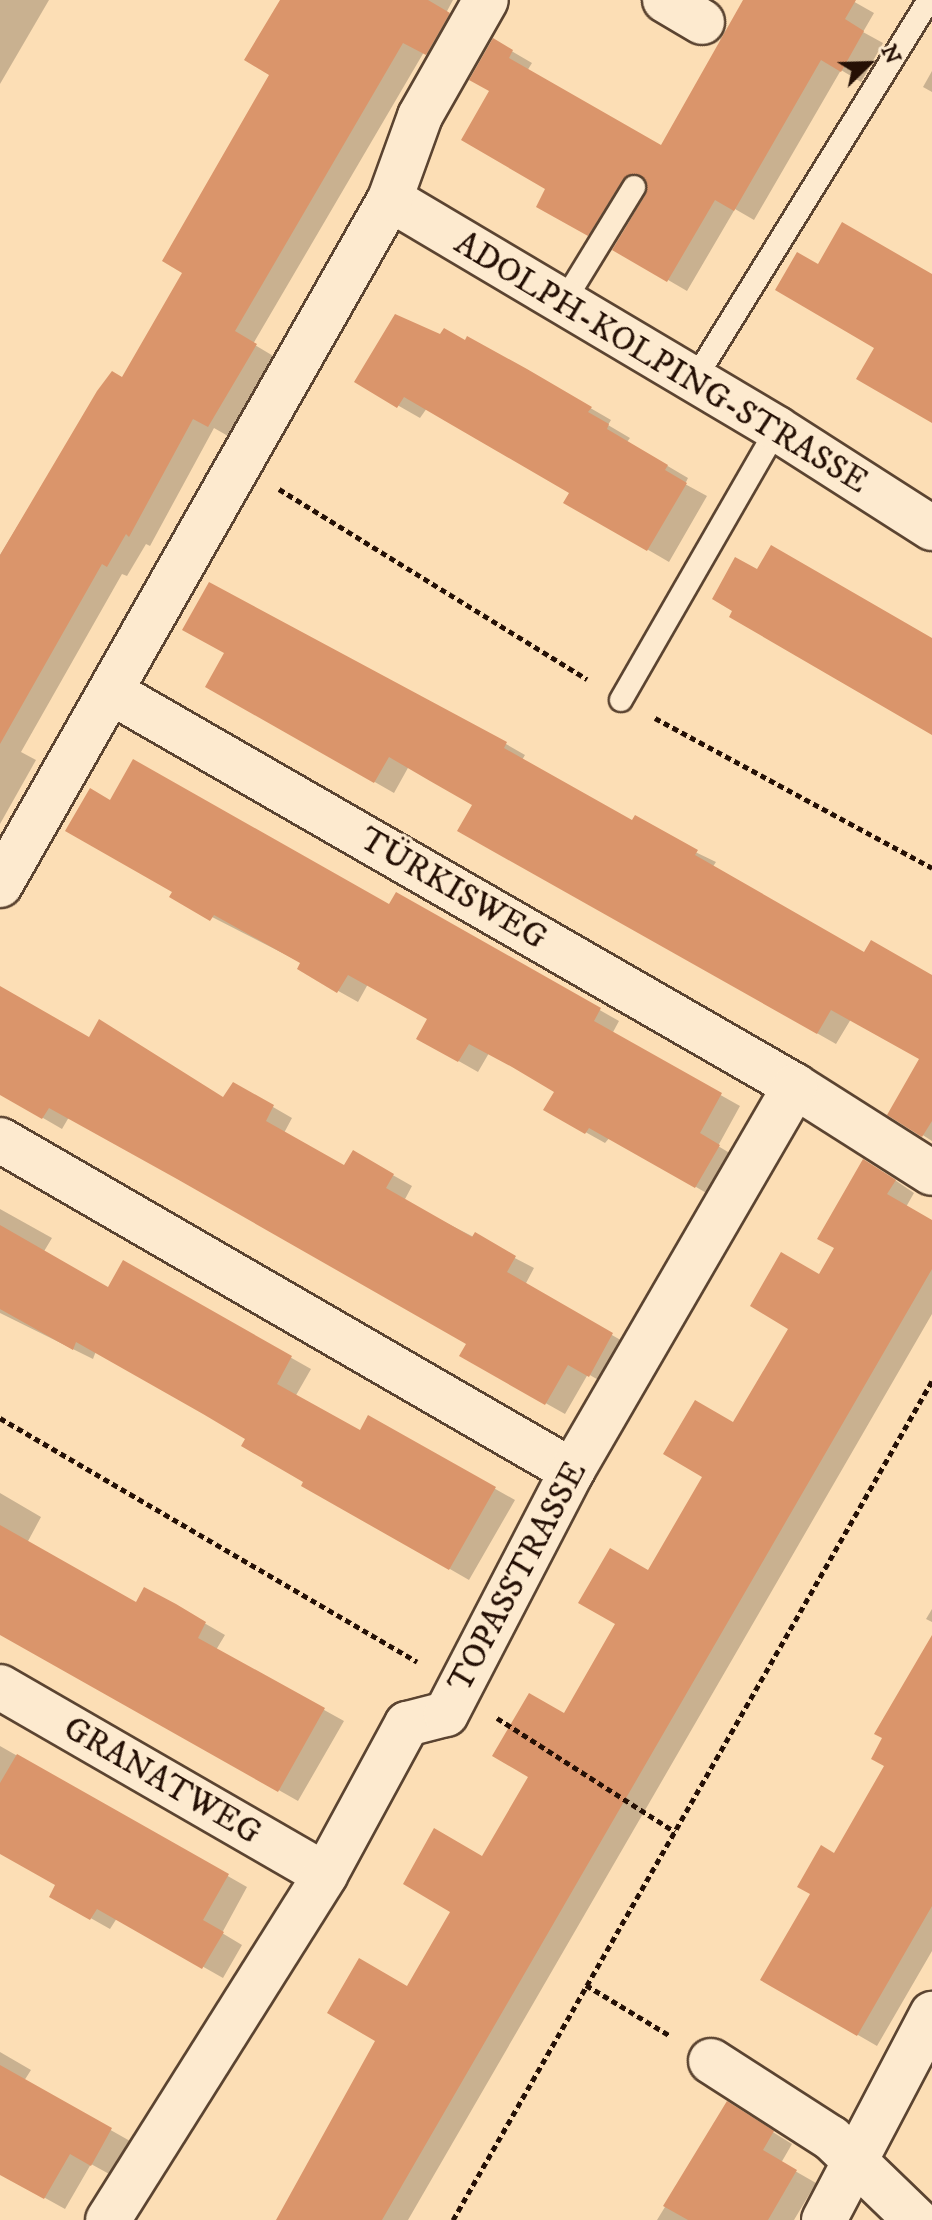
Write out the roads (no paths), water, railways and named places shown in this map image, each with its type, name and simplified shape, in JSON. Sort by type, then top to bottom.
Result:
[{"type":"street","points":[[0,885],[237,463],[390,199],[420,116],[486,0]]},
{"type":"street","points":[[665,0],[702,22]]},
{"type":"street","name":"ADOLPH-KOLPING-STRASSE","points":[[390,199],[693,382],[777,429],[932,528]]},
{"type":"street","name":"TÜRKISWEG","points":[[111,692],[795,1086]]},
{"type":"street","points":[[795,1086],[932,1173]]},
{"type":"street","name":"TOPASSTRASSE","points":[[108,2220],[325,1875],[407,1724],[446,1714],[572,1471],[795,1086]]},
{"type":"street","points":[[0,1140],[572,1471]]},
{"type":"street","name":"GRANATWEG","points":[[0,1687],[325,1875]]},
{"type":"street","points":[[824,2220],[932,2014]]},
{"type":"street","points":[[711,2061],[831,2138],[916,2220]]},
{"type":"lane","points":[[693,382],[929,0]]},
{"type":"lane","points":[[563,303],[634,187]]},
{"type":"lane","points":[[621,700],[777,429]]}]
